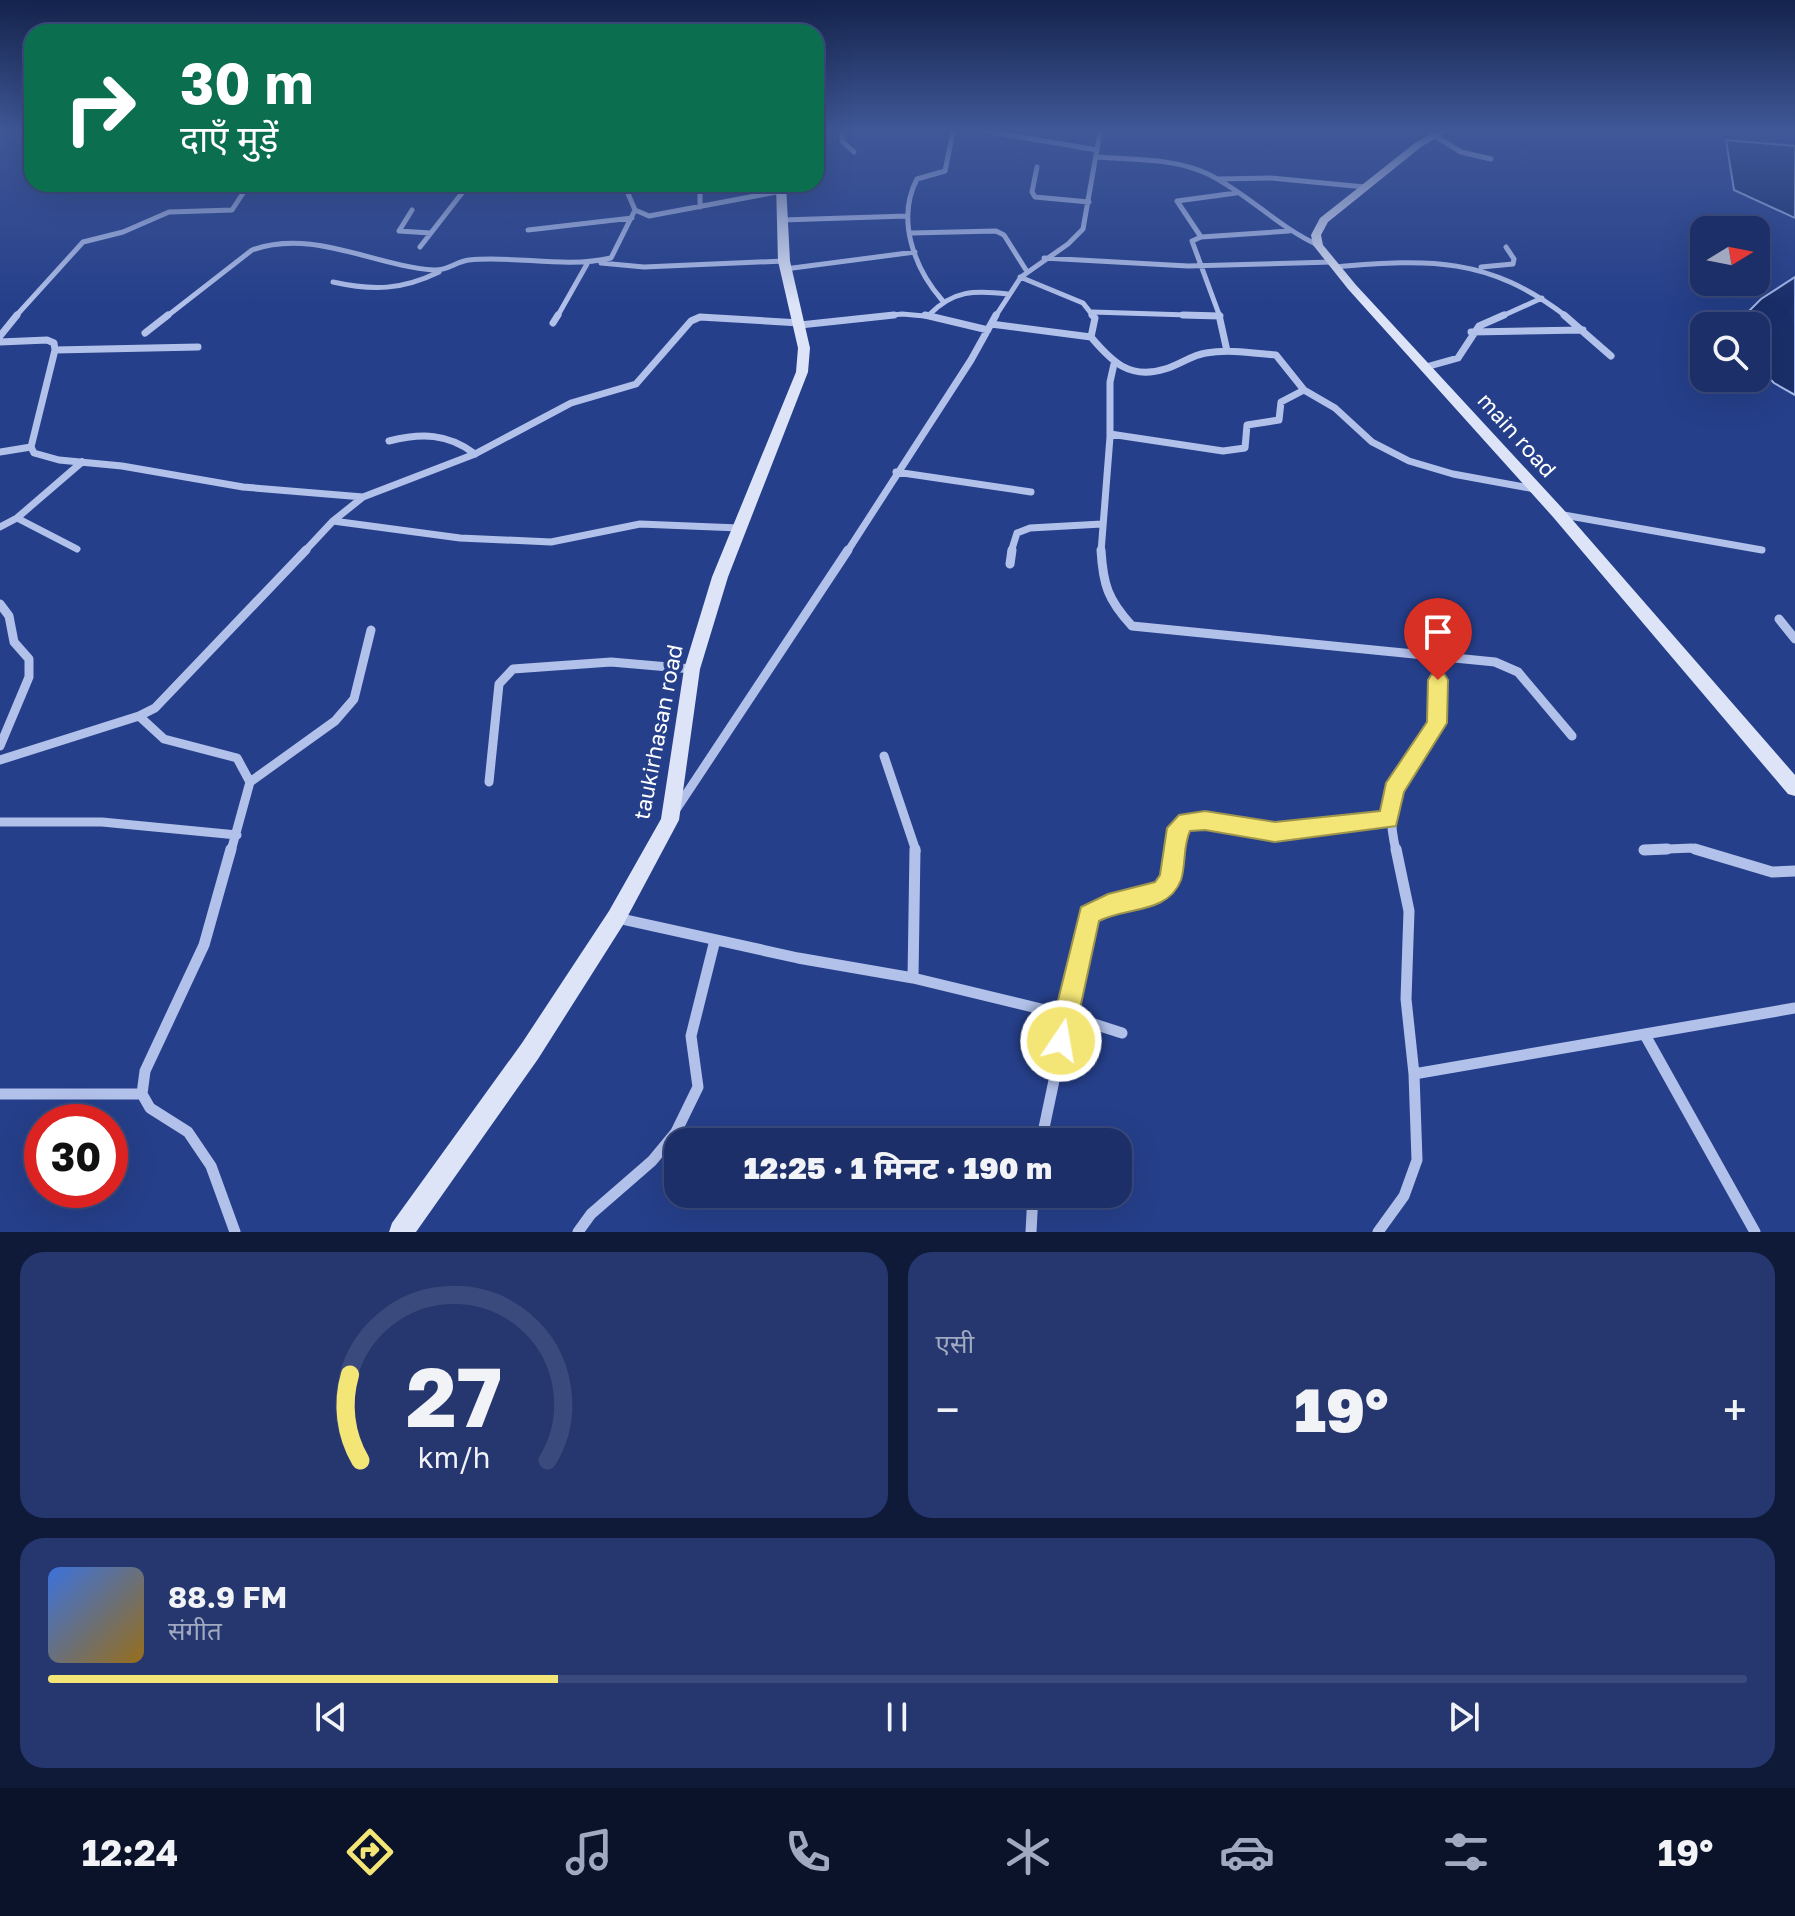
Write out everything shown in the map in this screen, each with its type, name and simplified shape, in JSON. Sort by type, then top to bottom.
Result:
[{"type":"street","points":[[911,189],[907,216],[915,252],[924,277],[942,300]]},
{"type":"street","points":[[1033,189],[1035,197],[1089,202]]},
{"type":"street","points":[[670,820],[770,672],[1008,294],[1026,270],[1077,238],[1083,229],[1091,189]]},
{"type":"street","points":[[1232,189],[1289,231],[1318,245]]},
{"type":"street","points":[[1318,245],[1316,235],[1324,220],[1362,189]]},
{"type":"street","points":[[0,336],[42,284],[83,242],[123,232],[169,212],[232,210],[244,192]]},
{"type":"street","points":[[420,247],[463,192]]},
{"type":"street","points":[[596,263],[611,258],[615,253],[632,218],[635,210],[627,192]]},
{"type":"street","points":[[700,192],[700,207]]},
{"type":"street","points":[[635,210],[649,216],[765,192]]},
{"type":"street","name":"taukirhasan road","points":[[401,1232],[530,1051],[616,918],[670,820],[692,669],[720,577],[802,372],[804,348],[800,324],[784,265],[782,192]]},
{"type":"street","points":[[1201,237],[1177,201],[1237,193]]},
{"type":"street","points":[[412,210],[399,231],[431,233]]},
{"type":"street","points":[[782,220],[907,216]]},
{"type":"street","points":[[528,230],[632,218]]},
{"type":"street","points":[[911,233],[996,231],[1004,235],[1026,270]]},
{"type":"street","points":[[1227,351],[1220,316],[1191,245],[1195,238],[1201,237],[1289,231]]},
{"type":"street","points":[[145,333],[252,250],[266,243],[327,248],[443,270]]},
{"type":"street","name":"main road","points":[[1318,245],[1558,513],[1793,783]]},
{"type":"street","points":[[1476,268],[1513,264],[1514,259],[1506,247]]},
{"type":"street","points":[[333,282],[373,291],[393,291],[470,260],[644,267],[784,265],[915,252]]},
{"type":"street","points":[[1044,258],[1273,267],[1411,260],[1476,268],[1513,279],[1583,330],[1611,356]]},
{"type":"street","points":[[553,323],[587,264]]},
{"type":"street","points":[[1020,277],[1083,303],[1095,318],[1091,337]]},
{"type":"street","points":[[929,315],[942,300],[964,291],[1008,294]]},
{"type":"street","points":[[1470,332],[1542,298]]},
{"type":"street","points":[[1092,312],[1220,316]]},
{"type":"street","points":[[0,760],[139,716],[171,694],[207,652],[333,521],[363,497],[475,454],[571,403],[636,384],[691,321],[700,317],[800,324],[902,314],[929,315],[990,327],[1091,337],[1114,364],[1129,372],[1142,373],[1163,370],[1204,353],[1227,351],[1276,355],[1304,390],[1335,408],[1372,442],[1409,461],[1453,474],[1536,489]]},
{"type":"street","points":[[1470,332],[1583,330]]},
{"type":"street","points":[[1426,367],[1458,358],[1466,350],[1470,332]]},
{"type":"street","points":[[0,342],[47,340],[54,343],[55,350],[31,447],[34,453],[243,487],[363,497]]},
{"type":"street","points":[[55,350],[198,347]]},
{"type":"street","points":[[1114,364],[1109,376],[1110,434],[1100,549],[1109,596],[1132,626],[1437,656],[1508,666],[1529,684],[1572,736]]},
{"type":"street","points":[[1110,434],[1223,451],[1245,448],[1247,425],[1279,420],[1281,402],[1304,390]]},
{"type":"street","points":[[389,441],[426,434],[461,441],[475,454]]},
{"type":"street","points":[[0,452],[31,447]]},
{"type":"street","points":[[0,527],[17,518],[83,461]]},
{"type":"street","points":[[896,472],[1031,492]]},
{"type":"street","points":[[1558,513],[1762,550]]},
{"type":"street","points":[[17,518],[77,549]]},
{"type":"street","points":[[333,521],[460,538],[551,542],[640,524],[739,528]]},
{"type":"street","points":[[1010,564],[1013,539],[1023,529],[1102,524]]},
{"type":"street","points":[[0,604],[9,616],[14,642],[29,659],[29,677],[0,746]]},
{"type":"street","points":[[1779,619],[1795,639]]},
{"type":"street","points":[[235,1232],[211,1166],[188,1132],[150,1108],[142,1094],[145,1071],[204,945],[250,782],[335,721],[354,699],[371,630]]},
{"type":"street","points":[[1378,1232],[1404,1196],[1417,1160],[1414,1074],[1406,999],[1409,911],[1389,819],[1394,789],[1437,723],[1437,656]]},
{"type":"street","points":[[489,782],[499,684],[513,669],[611,662],[692,669]]},
{"type":"street","points":[[139,716],[164,739],[237,758],[250,782]]},
{"type":"street","points":[[884,756],[910,827],[916,853],[913,978]]},
{"type":"street","points":[[1044,1128],[1089,915],[1108,905],[1152,895],[1163,889],[1170,878],[1178,828],[1186,822],[1205,820],[1275,832],[1389,819]]},
{"type":"street","points":[[0,822],[102,822],[237,835]]},
{"type":"street","points":[[1644,850],[1692,848],[1772,872],[1795,871]]},
{"type":"street","points":[[616,918],[913,978],[1066,1015],[1122,1033]]},
{"type":"street","points":[[578,1232],[591,1214],[652,1161],[676,1132],[698,1087],[691,1036],[715,940]]},
{"type":"street","points":[[1414,1074],[1795,1008]]},
{"type":"street","points":[[1645,1035],[1755,1232]]},
{"type":"street","points":[[0,1094],[142,1094]]},
{"type":"street","points":[[1031,1232],[1032,1208]]},
{"type":"water","points":[[1795,189],[1795,218],[1734,190]]},
{"type":"water","points":[[1795,277],[1795,395],[1770,379],[1770,312],[1748,312]]},
{"type":"route","points":[[1061,1041],[1089,915],[1108,905],[1152,895],[1163,889],[1170,878],[1178,828],[1186,822],[1205,820],[1275,832],[1389,819],[1394,789],[1437,723],[1438,680]]}]
